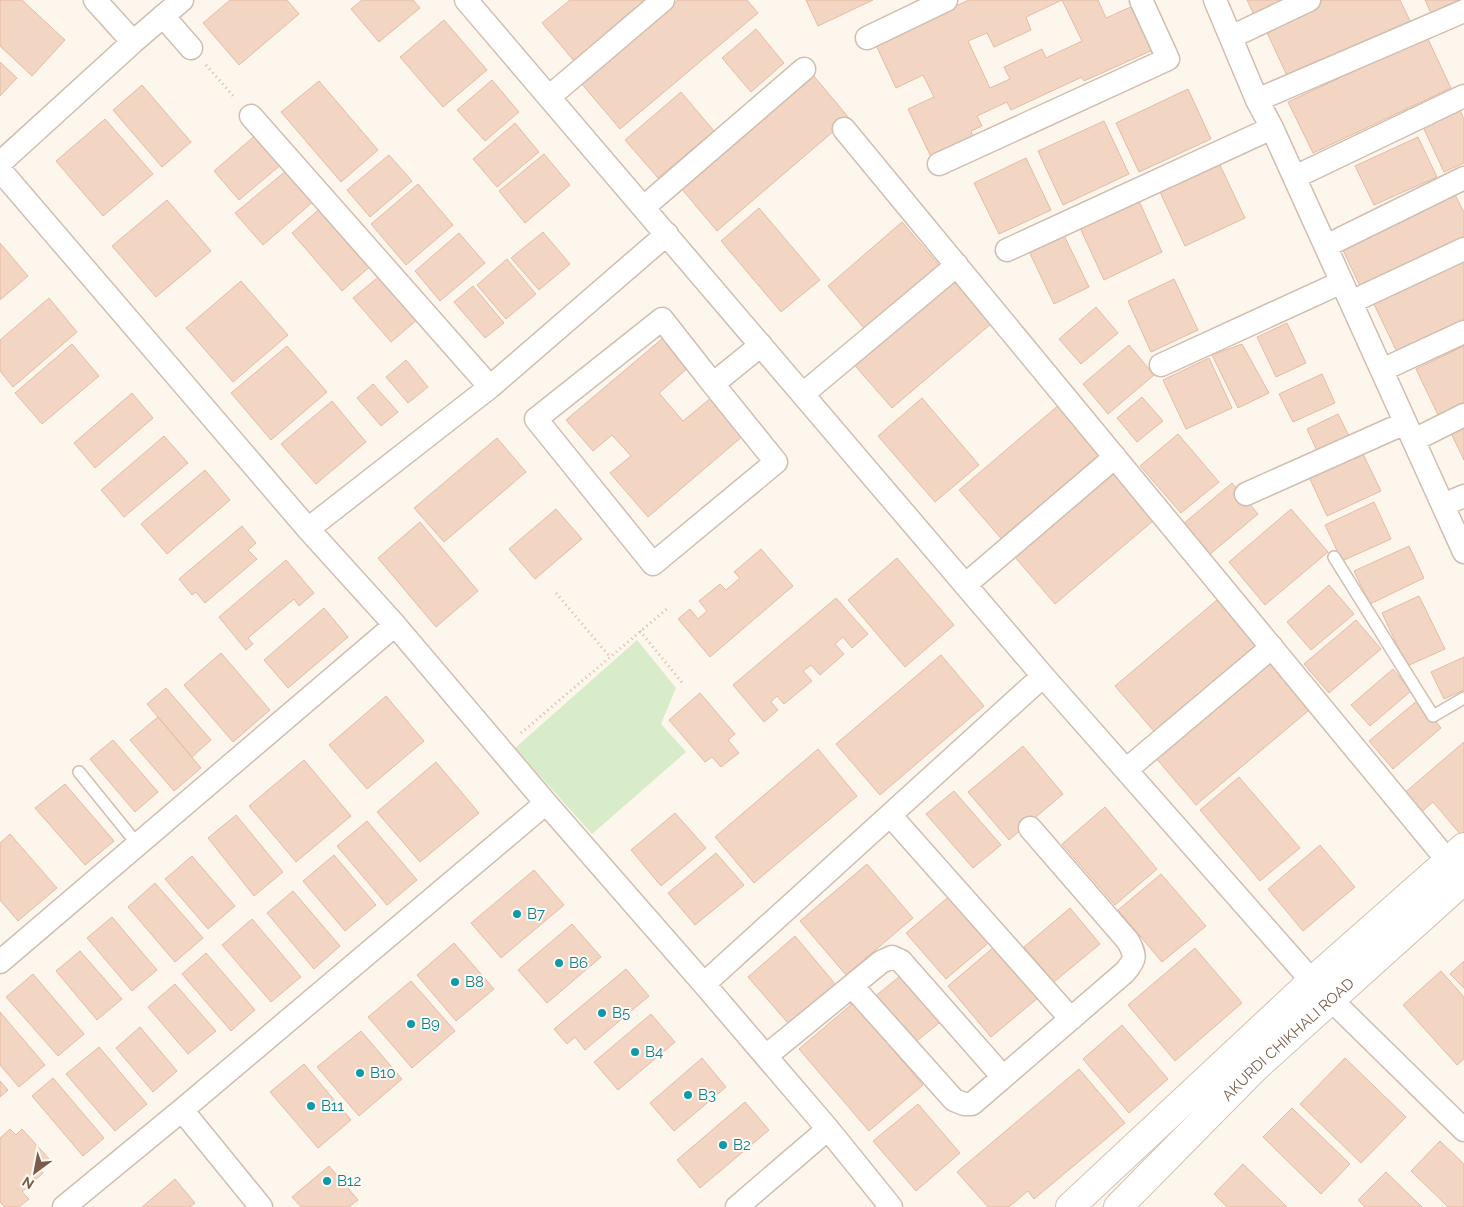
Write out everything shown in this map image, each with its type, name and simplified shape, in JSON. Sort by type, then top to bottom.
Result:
[{"type":"main road","points":[[1070,1207],[1321,990],[1459,862]]},
{"type":"main road","name":"AKURDI CHIKHALI ROAD","points":[[1118,1207],[1256,1067],[1321,990]]},
{"type":"street","points":[[94,0],[133,42]]},
{"type":"street","points":[[0,163],[182,0]]},
{"type":"street","points":[[466,0],[1043,676],[1126,770],[1321,990],[1464,1130]]},
{"type":"street","points":[[549,98],[663,0]]},
{"type":"street","points":[[867,38],[946,0]]},
{"type":"street","points":[[939,164],[1168,59],[1141,0]]},
{"type":"street","points":[[1215,0],[1257,100],[1272,128],[1464,552]]},
{"type":"street","points":[[1231,37],[1309,0]]},
{"type":"street","points":[[1257,100],[1464,11]]},
{"type":"street","points":[[163,16],[191,48]]},
{"type":"street","points":[[644,208],[804,69]]},
{"type":"street","points":[[1294,177],[1464,96]]},
{"type":"street","points":[[251,116],[490,387]]},
{"type":"street","points":[[1007,250],[1272,128]]},
{"type":"street","points":[[844,129],[1272,647],[1459,862]]},
{"type":"street","points":[[0,170],[308,529],[396,625],[546,803],[766,1056],[891,1207]]},
{"type":"street","points":[[1326,246],[1464,178]]},
{"type":"street","points":[[308,529],[490,387],[667,234]]},
{"type":"street","points":[[1161,365],[1347,292],[1464,249]]},
{"type":"street","points":[[803,394],[957,265]]},
{"type":"street","points":[[662,319],[713,384],[776,462],[653,564],[536,418],[662,319]]},
{"type":"street","points":[[1382,370],[1464,332]]},
{"type":"street","points":[[713,384],[761,346]]},
{"type":"street","points":[[1246,494],[1410,432],[1464,416]]},
{"type":"street","points":[[965,584],[1116,457]]},
{"type":"street","points":[[1443,505],[1464,496]]},
{"type":"street","points":[[0,962],[396,625]]},
{"type":"street","points":[[1126,770],[1272,647]]},
{"type":"street","points":[[704,984],[1043,676]]},
{"type":"street","points":[[64,1207],[546,803]]},
{"type":"street","points":[[890,815],[1071,1019]]},
{"type":"street","points":[[852,986],[954,1100],[964,1104],[972,1104],[1125,972],[1134,961],[1134,951],[1128,941],[1030,828]]},
{"type":"street","points":[[766,1056],[881,962],[892,957],[901,961],[1003,1077]]},
{"type":"street","points":[[182,1110],[261,1207]]},
{"type":"street","points":[[737,1207],[828,1129]]},
{"type":"lane","points":[[1334,556],[1433,716],[1464,698]]},
{"type":"lane","points":[[79,772],[138,844]]},
{"type":"path","points":[[191,48],[251,116]]},
{"type":"path","points":[[556,593],[610,657]]},
{"type":"path","points":[[501,750],[669,607]]},
{"type":"path","points":[[640,631],[684,685]]},
{"type":"green space","points":[[637,640],[676,688],[661,724],[686,752],[592,834],[515,748]]},
{"type":"building","points":[[0,0],[22,0],[65,40],[32,76],[0,46]]},
{"type":"building","points":[[230,0],[287,0],[299,14],[239,65],[203,23]]},
{"type":"building","points":[[362,0],[413,0],[420,8],[379,42],[351,9]]},
{"type":"building","points":[[570,0],[648,0],[575,62],[542,23]]},
{"type":"building","points":[[678,0],[747,0],[758,13],[620,129],[581,83]]},
{"type":"building","points":[[806,0],[873,0],[818,26]]},
{"type":"building","points":[[969,0],[1062,0],[1098,0],[1106,18],[1135,5],[1155,49],[1084,81],[1082,77],[1011,110],[1007,102],[977,116],[982,126],[971,131],[974,139],[932,159],[908,109],[934,97],[923,75],[896,88],[875,43]],"holes":[[[1062,0],[1082,41],[1046,58],[1042,49],[1004,67],[1010,79],[990,88],[968,41],[987,33],[994,47],[1031,30],[1026,17]]]},
{"type":"building","points":[[1247,0],[1286,0],[1254,15]]},
{"type":"building","points":[[1319,0],[1400,0],[1411,23],[1289,80],[1264,26]]},
{"type":"building","points":[[1425,0],[1464,0],[1464,6],[1434,20]]},
{"type":"building","points":[[444,20],[487,70],[443,107],[400,57]]},
{"type":"building","points":[[756,29],[784,63],[751,92],[722,58]]},
{"type":"building","points":[[1427,37],[1451,88],[1313,153],[1288,102]]},
{"type":"building","points":[[0,62],[17,78],[0,96]]},
{"type":"building","points":[[813,75],[849,118],[717,231],[680,187]]},
{"type":"building","points":[[492,80],[519,112],[485,141],[457,110]]},
{"type":"building","points":[[319,81],[378,150],[341,182],[281,112]]},
{"type":"building","points":[[142,85],[191,142],[162,167],[113,110]]},
{"type":"building","points":[[1188,89],[1211,139],[1139,172],[1116,123]]},
{"type":"building","points":[[681,92],[714,131],[658,178],[625,140]]},
{"type":"building","points":[[1460,110],[1464,119],[1464,163],[1444,172],[1423,127]]},
{"type":"building","points":[[105,119],[153,174],[103,216],[56,161]]},
{"type":"building","points":[[1104,121],[1129,174],[1063,205],[1038,151]]},
{"type":"building","points":[[515,123],[539,152],[497,187],[473,159]]},
{"type":"building","points":[[258,133],[283,163],[239,200],[214,171]]},
{"type":"building","points":[[1418,137],[1437,177],[1374,205],[1355,166]]},
{"type":"building","points":[[544,154],[570,185],[525,223],[499,191]]},
{"type":"building","points":[[389,155],[412,181],[370,217],[347,190]]},
{"type":"building","points":[[1026,158],[1051,210],[999,234],[974,183]]},
{"type":"building","points":[[1219,163],[1245,218],[1185,246],[1159,190]]},
{"type":"building","points":[[287,170],[314,201],[263,245],[235,213]]},
{"type":"building","points":[[418,184],[453,225],[406,265],[371,224]]},
{"type":"building","points":[[1453,191],[1464,212],[1464,242],[1362,290],[1342,248]]},
{"type":"building","points":[[167,200],[211,251],[156,297],[112,246]]},
{"type":"building","points":[[1139,201],[1162,252],[1104,280],[1080,228]]},
{"type":"building","points":[[324,205],[374,263],[342,291],[292,233]]},
{"type":"building","points":[[759,208],[820,280],[781,312],[721,241]]},
{"type":"building","points":[[902,222],[944,271],[869,334],[828,286]]},
{"type":"building","points":[[1060,227],[1089,287],[1054,304],[1025,243]]},
{"type":"building","points":[[543,232],[570,264],[539,290],[511,258]]},
{"type":"building","points":[[459,233],[485,263],[440,301],[415,271]]},
{"type":"building","points":[[0,243],[28,276],[0,300]]},
{"type":"building","points":[[1464,257],[1464,321],[1397,352],[1372,300]]},
{"type":"building","points":[[507,259],[536,294],[506,319],[477,285]]},
{"type":"building","points":[[382,274],[419,318],[391,342],[353,298]]},
{"type":"building","points":[[951,275],[992,323],[892,408],[850,360]]},
{"type":"building","points":[[1174,279],[1198,330],[1151,352],[1128,301]]},
{"type":"building","points":[[241,281],[288,335],[233,382],[186,328]]},
{"type":"building","points":[[473,286],[504,323],[485,338],[454,302]]},
{"type":"building","points":[[49,298],[77,332],[13,387],[0,371],[0,340]]},
{"type":"building","points":[[1096,307],[1118,333],[1081,364],[1059,339]]},
{"type":"building","points":[[1287,323],[1306,363],[1276,377],[1257,337]]},
{"type":"building","points":[[663,338],[688,368],[659,393],[683,421],[712,397],[744,435],[648,517],[610,473],[631,456],[612,435],[593,451],[566,420]]},
{"type":"building","points":[[72,344],[99,376],[42,424],[15,393]]},
{"type":"building","points":[[1242,344],[1269,393],[1238,408],[1212,355]]},
{"type":"building","points":[[1129,345],[1154,375],[1108,414],[1083,384]]},
{"type":"building","points":[[287,346],[327,392],[271,440],[231,393]]},
{"type":"building","points":[[1464,346],[1464,405],[1439,417],[1416,369]]},
{"type":"building","points":[[1209,358],[1232,408],[1186,429],[1163,380]]},
{"type":"building","points":[[406,360],[428,387],[408,403],[386,377]]},
{"type":"building","points":[[1322,374],[1335,403],[1293,422],[1279,394]]},
{"type":"building","points":[[373,384],[398,412],[381,426],[357,398]]},
{"type":"building","points":[[132,393],[153,418],[95,468],[74,443]]},
{"type":"building","points":[[1142,397],[1163,421],[1137,442],[1117,418]]},
{"type":"building","points":[[922,398],[979,465],[935,502],[878,436]]},
{"type":"building","points":[[332,401],[366,442],[316,484],[281,444]]},
{"type":"building","points":[[1060,404],[1106,458],[1005,543],[959,490]]},
{"type":"building","points":[[1338,414],[1349,436],[1317,451],[1307,429]]},
{"type":"building","points":[[1464,420],[1464,460],[1448,427]]},
{"type":"building","points":[[1178,434],[1219,482],[1181,513],[1140,466]]},
{"type":"building","points":[[164,436],[188,463],[124,517],[101,490]]},
{"type":"building","points":[[497,438],[526,472],[444,542],[414,508]]},
{"type":"building","points":[[1362,452],[1381,491],[1327,516],[1309,477]]},
{"type":"building","points":[[1120,467],[1160,515],[1055,604],[1014,556]]},
{"type":"building","points":[[205,470],[230,500],[167,554],[141,524]]},
{"type":"building","points":[[1232,483],[1258,514],[1209,555],[1183,524]]},
{"type":"building","points":[[1374,502],[1391,539],[1342,561],[1325,525]]},
{"type":"building","points":[[556,509],[582,539],[535,579],[509,549]]},
{"type":"building","points":[[1291,509],[1328,552],[1265,605],[1229,562]]},
{"type":"building","points":[[420,522],[478,591],[436,627],[378,558]]},
{"type":"building","points":[[242,526],[256,543],[248,550],[257,559],[205,603],[196,592],[192,595],[179,579]]},
{"type":"building","points":[[1409,546],[1424,578],[1370,604],[1354,571]]},
{"type":"building","points":[[761,549],[793,586],[710,657],[678,619],[690,609],[698,619],[707,611],[699,601],[720,584],[726,590],[740,578],[734,572]]},
{"type":"building","points":[[897,558],[954,625],[905,667],[848,600]]},
{"type":"building","points":[[286,560],[314,593],[299,606],[294,599],[248,638],[253,644],[246,650],[219,617]]},
{"type":"building","points":[[1329,585],[1354,614],[1311,650],[1287,622]]},
{"type":"building","points":[[1419,596],[1445,649],[1407,666],[1382,613]]},
{"type":"building","points":[[836,598],[868,634],[852,648],[843,637],[835,644],[844,654],[820,675],[811,665],[803,671],[812,681],[784,704],[777,696],[771,702],[778,710],[764,722],[733,685]]},
{"type":"building","points":[[1217,600],[1259,650],[1158,736],[1115,686]]},
{"type":"building","points":[[324,608],[348,637],[288,688],[264,660]]},
{"type":"building","points":[[1356,620],[1381,649],[1329,693],[1304,664]]},
{"type":"building","points":[[221,653],[270,710],[233,742],[184,685]]},
{"type":"building","points":[[941,655],[984,706],[880,795],[836,744]]},
{"type":"building","points":[[1272,657],[1314,706],[1196,805],[1155,757]]},
{"type":"building","points":[[1464,657],[1464,690],[1444,699],[1431,672]]},
{"type":"building","points":[[1393,669],[1411,691],[1370,726],[1351,705]]},
{"type":"building","points":[[166,688],[211,740],[192,757],[147,704]]},
{"type":"building","points":[[700,693],[735,734],[728,740],[739,753],[721,767],[712,757],[705,762],[669,720]]},
{"type":"building","points":[[386,696],[424,741],[367,789],[329,745]]},
{"type":"building","points":[[1418,700],[1441,728],[1393,769],[1369,741]]},
{"type":"building","points":[[158,717],[201,768],[174,791],[130,740]]},
{"type":"building","points":[[113,740],[158,792],[135,812],[90,759]]},
{"type":"building","points":[[1464,742],[1464,833],[1461,835],[1433,802],[1419,814],[1402,795]]},
{"type":"building","points":[[1023,746],[1063,794],[1009,840],[968,792]]},
{"type":"building","points":[[818,749],[857,796],[754,883],[715,837]]},
{"type":"building","points":[[304,760],[351,816],[296,862],[249,806]]},
{"type":"building","points":[[436,762],[479,813],[420,862],[377,812]]},
{"type":"building","points":[[1239,777],[1300,848],[1260,881],[1200,810]]},
{"type":"building","points":[[65,784],[114,841],[85,865],[35,808]]},
{"type":"building","points":[[954,791],[1001,845],[973,868],[926,814]]},
{"type":"building","points":[[1105,807],[1157,869],[1115,905],[1062,844]]},
{"type":"building","points":[[675,813],[706,848],[661,886],[631,850]]},
{"type":"building","points":[[236,815],[283,872],[254,896],[208,838]]},
{"type":"building","points":[[367,821],[417,880],[387,905],[337,846]]},
{"type":"building","points":[[10,834],[57,888],[18,921],[0,900],[0,843]]},
{"type":"building","points":[[1320,845],[1355,887],[1303,931],[1268,889]]},
{"type":"building","points":[[716,853],[744,885],[695,925],[668,893]]},
{"type":"building","points":[[334,855],[376,905],[345,931],[303,881]]},
{"type":"building","points":[[192,856],[235,906],[208,929],[165,879]]},
{"type":"building","points":[[867,864],[913,918],[846,975],[800,921]]},
{"type":"building","name":"B7","points":[[534,870],[564,905],[501,958],[471,923]]},
{"type":"building","points":[[1161,874],[1206,926],[1162,962],[1118,910]]},
{"type":"building","points":[[155,883],[203,938],[175,962],[128,907]]},
{"type":"building","points":[[293,891],[340,946],[314,969],[267,913]]},
{"type":"building","points":[[953,893],[993,939],[946,979],[906,933]]},
{"type":"building","points":[[1070,908],[1100,944],[1054,982],[1024,947]]},
{"type":"building","points":[[112,917],[157,970],[132,991],[87,938]]},
{"type":"building","points":[[252,919],[301,977],[271,1002],[222,945]]},
{"type":"building","name":"B6","points":[[572,924],[601,957],[547,1003],[518,970]]},
{"type":"building","points":[[795,936],[841,991],[794,1030],[748,977]]},
{"type":"building","points":[[1001,941],[1044,993],[991,1037],[948,986]]},
{"type":"building","name":"B8","points":[[454,943],[494,989],[456,1021],[417,975]]},
{"type":"building","points":[[1195,948],[1242,1003],[1175,1061],[1128,1005]]},
{"type":"building","points":[[80,951],[122,999],[97,1020],[56,971]]},
{"type":"building","points":[[206,953],[255,1010],[231,1031],[182,974]]},
{"type":"building","points":[[1464,961],[1464,988],[1450,974]]},
{"type":"building","name":"B5","points":[[626,969],[649,996],[585,1050],[575,1037],[567,1044],[554,1029]]},
{"type":"building","points":[[1441,971],[1464,997],[1464,1059],[1457,1065],[1403,1005]]},
{"type":"building","points":[[904,973],[944,1019],[913,1044],[873,998]]},
{"type":"building","points":[[33,974],[84,1034],[58,1056],[6,997]]},
{"type":"building","name":"B9","points":[[411,981],[455,1031],[412,1068],[368,1017]]},
{"type":"building","points":[[175,984],[216,1031],[188,1054],[148,1007]]},
{"type":"building","points":[[853,1003],[923,1085],[869,1131],[799,1049]]},
{"type":"building","points":[[0,1012],[45,1065],[19,1087],[0,1065]]},
{"type":"building","name":"B4","points":[[651,1014],[675,1042],[618,1090],[594,1062]]},
{"type":"building","points":[[1122,1025],[1168,1079],[1129,1113],[1083,1059]]},
{"type":"building","points":[[140,1027],[177,1071],[153,1092],[116,1048]]},
{"type":"building","name":"B10","points":[[361,1031],[402,1079],[359,1116],[317,1067]]},
{"type":"building","points":[[99,1047],[147,1104],[115,1131],[66,1074]]},
{"type":"building","name":"B3","points":[[702,1058],[726,1087],[674,1131],[650,1103]]},
{"type":"building","points":[[1345,1058],[1406,1117],[1361,1163],[1300,1104]]},
{"type":"building","name":"B11","points":[[304,1064],[351,1120],[318,1148],[270,1092]]},
{"type":"building","points":[[1079,1069],[1125,1123],[1034,1199],[1028,1191],[1009,1207],[988,1207],[957,1172]]},
{"type":"building","points":[[53,1078],[104,1138],[83,1156],[32,1096]]},
{"type":"building","points":[[0,1081],[8,1090],[0,1097]]},
{"type":"building","name":"B2","points":[[745,1102],[769,1130],[700,1188],[677,1160]]},
{"type":"building","points":[[918,1104],[960,1153],[916,1191],[873,1141]]},
{"type":"building","points":[[1292,1108],[1350,1164],[1321,1194],[1263,1137]]},
{"type":"building","points":[[10,1129],[16,1135],[22,1129],[50,1160],[40,1169],[43,1173],[22,1192],[29,1199],[19,1207],[5,1207],[0,1202],[0,1138]]},
{"type":"building","points":[[1440,1141],[1464,1164],[1464,1207],[1448,1207],[1411,1171]]},
{"type":"building","points":[[1243,1164],[1287,1207],[1227,1207],[1214,1194]]},
{"type":"building","name":"B12","points":[[329,1166],[358,1200],[349,1207],[301,1207],[292,1197]]},
{"type":"building","points":[[1386,1172],[1422,1207],[1365,1207],[1358,1200]]},
{"type":"building","points":[[175,1179],[195,1203],[190,1207],[142,1207]]},
{"type":"place","name":"B7","points":[[517,914]]},
{"type":"place","name":"B6","points":[[559,963]]},
{"type":"place","name":"B8","points":[[455,982]]},
{"type":"place","name":"B5","points":[[602,1013]]},
{"type":"place","name":"B9","points":[[411,1024]]},
{"type":"place","name":"B4","points":[[635,1052]]},
{"type":"place","name":"B10","points":[[360,1073]]},
{"type":"place","name":"B3","points":[[688,1095]]},
{"type":"place","name":"B11","points":[[311,1106]]},
{"type":"place","name":"B2","points":[[723,1145]]},
{"type":"place","name":"B12","points":[[327,1181]]}]
